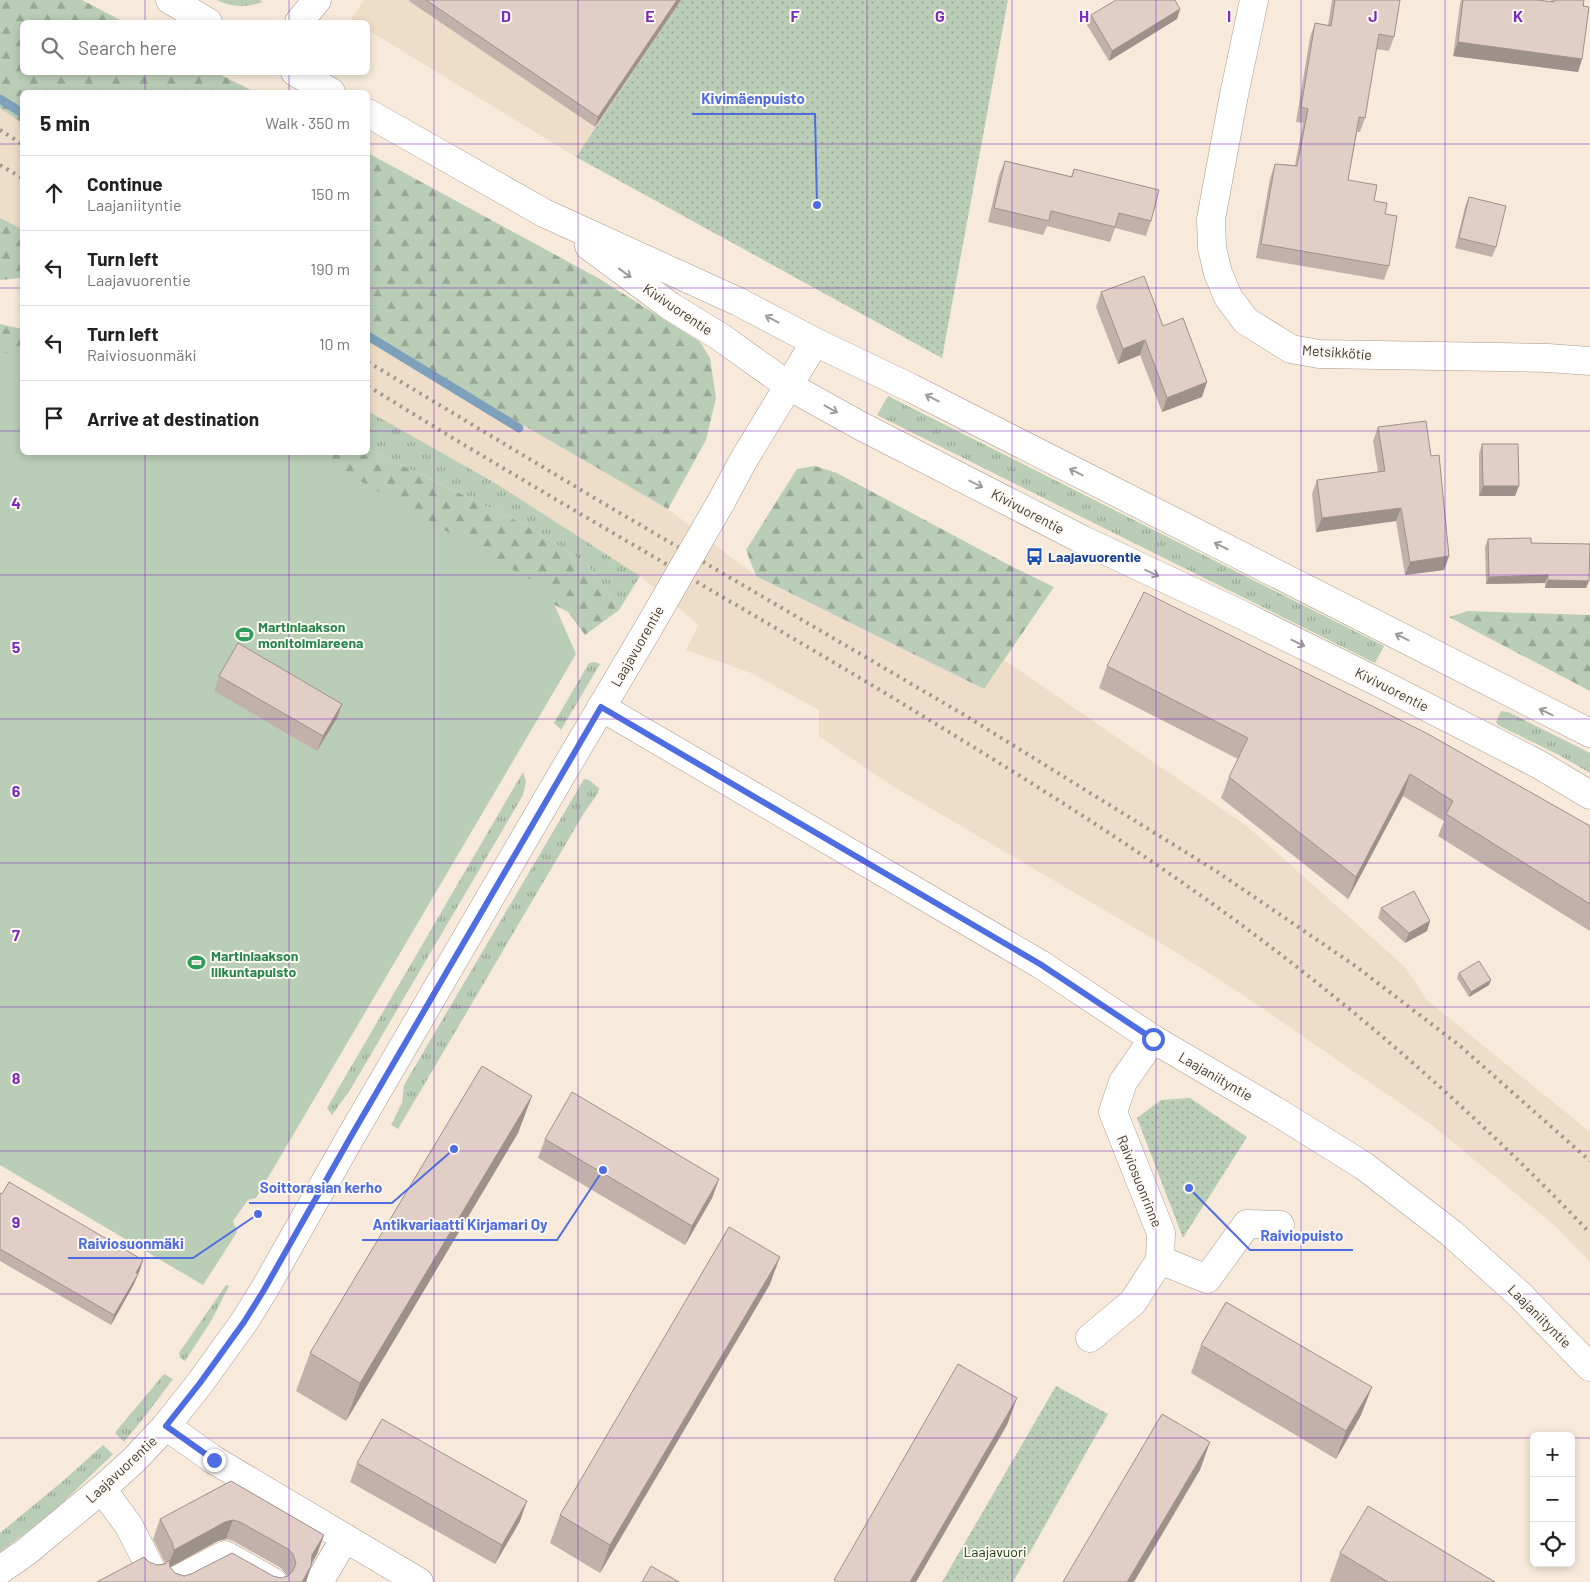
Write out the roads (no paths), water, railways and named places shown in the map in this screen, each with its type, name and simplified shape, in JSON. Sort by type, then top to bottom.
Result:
[{"type":"street","points":[[170,0],[205,20]]},
{"type":"street","points":[[301,20],[316,0]]},
{"type":"street","name":"Metsikkötie","points":[[1254,0],[1211,219],[1212,248],[1218,273],[1228,297],[1246,321],[1291,349],[1319,354],[1548,358],[1590,361]]},
{"type":"street","points":[[300,75],[326,90]]},
{"type":"street","name":"Kivivuorentie","points":[[370,114],[544,213],[739,302],[1590,733]]},
{"type":"street","name":"Kivivuorentie","points":[[544,213],[670,306],[719,336],[788,386],[1083,540],[1240,614],[1449,718],[1538,764],[1590,795]]},
{"type":"street","name":"Laajavuorentie","points":[[0,1570],[26,1552],[102,1490],[134,1460],[166,1426],[244,1322],[649,627],[743,460],[815,342]]},
{"type":"street","name":"Laajaniityntie","points":[[601,707],[1032,959],[1153,1039],[1274,1110],[1364,1166],[1464,1246],[1520,1295],[1590,1367]]},
{"type":"street","name":"Raiviosuonrinne","points":[[1153,1039],[1122,1082],[1113,1112],[1161,1234],[1160,1260]]},
{"type":"street","points":[[1090,1338],[1133,1302],[1160,1260],[1207,1279],[1246,1224],[1280,1225]]},
{"type":"street","points":[[166,1426],[214,1460],[419,1582]]},
{"type":"street","points":[[102,1490],[129,1526],[151,1569]]},
{"type":"street","points":[[319,1582],[345,1538]]},
{"type":"street","points":[[178,1580],[225,1555],[273,1582]]},
{"type":"waterway","points":[[0,99],[20,112]]},
{"type":"waterway","points":[[370,337],[519,428]]},
{"type":"railway","points":[[0,130],[20,143]]},
{"type":"railway","points":[[0,165],[20,177]]},
{"type":"railway","points":[[370,363],[596,499],[966,716],[1216,871],[1354,965],[1459,1045],[1590,1161]]},
{"type":"railway","points":[[370,387],[969,744],[1124,843],[1200,895],[1303,972],[1403,1054],[1499,1141],[1590,1233]]},
{"type":"place","name":"Kivimäenpuisto","points":[[817,205]]},
{"type":"place","name":"Laajavuorentie","points":[[1034,556]]},
{"type":"place","name":"Martinlaakson monitoimiareena","points":[[244,634]]},
{"type":"place","name":"Martinlaakson liikuntapuisto","points":[[197,963]]},
{"type":"place","name":"Soittorasian kerho","points":[[454,1149]]},
{"type":"place","name":"Antikvariaatti Kirjamari Oy","points":[[603,1170]]},
{"type":"place","name":"Raiviopuisto","points":[[1189,1188]]},
{"type":"place","name":"Raiviosuonmäki","points":[[258,1214]]},
{"type":"park label","name":"Laajavuori","points":[[995,1551]]}]
